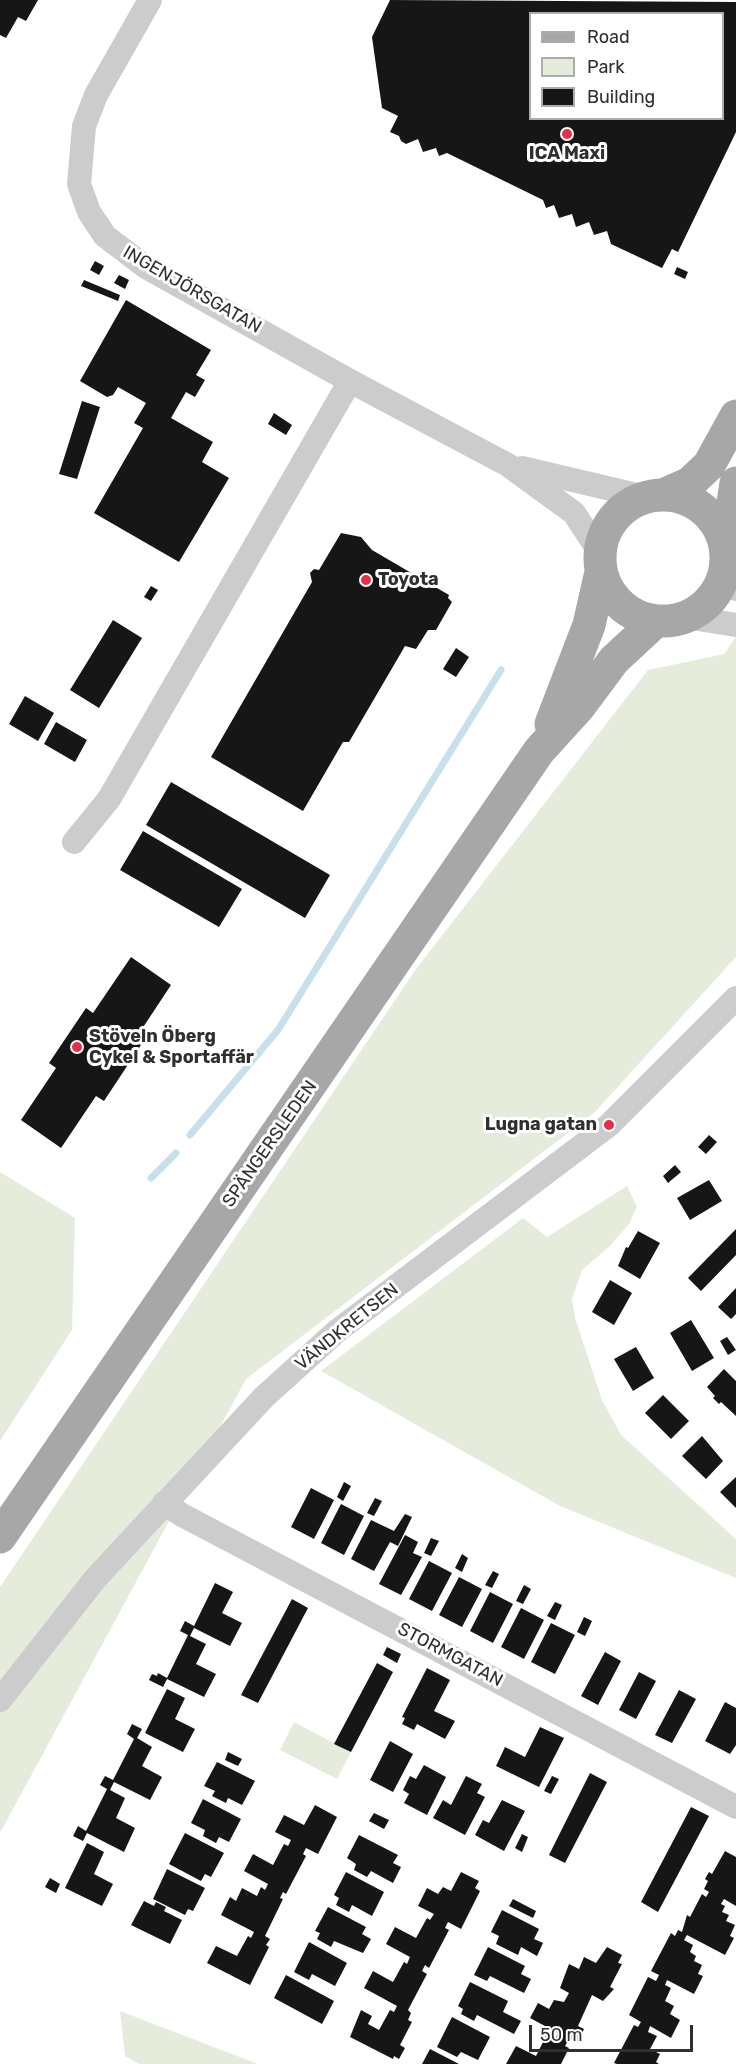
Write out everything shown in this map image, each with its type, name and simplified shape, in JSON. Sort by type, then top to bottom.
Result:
[{"type":"main road","name":"SPÄNGERSLEDEN","points":[[539,751],[563,697],[589,625],[604,534],[614,518],[628,505],[690,483],[709,465],[736,416]]},
{"type":"main road","name":"SPÄNGERSLEDEN","points":[[0,1537],[539,751],[579,707],[614,660],[671,619],[703,607],[717,591],[729,570],[736,483]]},
{"type":"main road","points":[[655,496],[686,499],[705,510],[719,527],[729,570]]},
{"type":"main road","points":[[600,562],[609,590],[621,606],[638,616],[671,619]]},
{"type":"street","name":"INGENJÖRSGATAN","points":[[150,0],[96,95],[84,126],[80,184],[89,212],[105,236],[138,262],[350,381],[508,465],[574,513],[600,562]]},
{"type":"street","points":[[74,843],[109,799],[350,381]]},
{"type":"street","name":"INGENJÖRSGATAN","points":[[508,465],[655,496]]},
{"type":"street","points":[[671,619],[736,625]]},
{"type":"street","name":"VÄNDKRETSEN","points":[[0,1700],[95,1579],[264,1397],[337,1331],[609,1125],[736,998]]},
{"type":"street","name":"STORMGATAN","points":[[164,1503],[182,1515],[736,1806]]},
{"type":"green space","points":[[736,637],[736,957],[594,1113],[246,1379],[0,1833],[0,1587],[416,969],[648,670],[724,654]]},
{"type":"green space","points":[[0,1172],[75,1218],[72,1330],[0,1441]]},
{"type":"green space","points":[[627,1186],[637,1207],[629,1224],[610,1246],[582,1270],[572,1299],[575,1318],[602,1400],[621,1435],[736,1539],[736,1578],[560,1506],[321,1371],[523,1218],[547,1237]]},
{"type":"green space","points":[[294,1722],[351,1752],[337,1779],[280,1750]]},
{"type":"green space","points":[[120,2011],[258,2064],[139,2064],[125,2056]]},
{"type":"building","points":[[0,0],[38,0],[26,21],[18,17],[6,38],[0,35]]},
{"type":"building","name":"ICA Maxi","points":[[390,0],[736,2],[736,132],[678,252],[672,249],[662,268],[611,244],[607,231],[594,235],[589,222],[576,227],[572,214],[559,218],[554,205],[546,208],[543,200],[447,153],[439,156],[436,148],[423,152],[418,139],[406,144],[399,136],[390,132],[398,116],[382,108],[372,37]]},
{"type":"building","points":[[95,261],[104,266],[99,275],[90,270]]},
{"type":"building","points":[[677,267],[688,272],[685,279],[674,274]]},
{"type":"building","points":[[119,275],[129,280],[125,289],[114,283]]},
{"type":"building","points":[[84,280],[120,295],[118,301],[81,286]]},
{"type":"building","points":[[126,300],[211,350],[196,375],[205,380],[195,397],[186,392],[171,418],[213,442],[202,462],[229,478],[179,562],[94,513],[143,428],[134,423],[146,403],[118,387],[113,395],[107,397],[80,381]]},
{"type":"building","points":[[82,401],[100,407],[77,479],[59,474]]},
{"type":"building","points":[[274,413],[292,425],[286,435],[268,424]]},
{"type":"building","points":[[341,533],[361,537],[372,550],[449,595],[448,598],[452,602],[436,630],[428,630],[416,649],[405,646],[349,742],[343,742],[303,811],[211,757],[312,582],[310,573],[314,569],[319,570]]},
{"type":"building","points":[[151,586],[158,590],[151,601],[144,597]]},
{"type":"building","points":[[113,620],[142,638],[99,708],[70,690]]},
{"type":"building","points":[[456,648],[469,657],[456,677],[443,669]]},
{"type":"building","points":[[25,696],[54,713],[38,741],[9,724]]},
{"type":"building","points":[[56,722],[87,740],[75,762],[44,744]]},
{"type":"building","points":[[171,782],[330,875],[305,918],[146,825]]},
{"type":"building","points":[[143,831],[242,889],[219,927],[120,870]]},
{"type":"building","points":[[131,957],[171,985],[134,1041],[141,1045],[104,1101],[96,1096],[61,1148],[21,1120],[56,1068],[49,1063],[86,1008],[93,1013]]},
{"type":"building","points":[[709,1135],[717,1142],[706,1154],[698,1147]]},
{"type":"building","points":[[675,1165],[681,1172],[668,1183],[663,1176]]},
{"type":"building","points":[[709,1180],[722,1201],[690,1220],[677,1198]]},
{"type":"building","points":[[736,1229],[736,1255],[701,1291],[688,1278]]},
{"type":"building","points":[[638,1231],[660,1243],[640,1279],[618,1266],[626,1247],[628,1248]]},
{"type":"building","points":[[610,1280],[632,1293],[614,1325],[592,1312]]},
{"type":"building","points":[[736,1288],[736,1314],[731,1319],[718,1307]]},
{"type":"building","points":[[691,1320],[714,1358],[692,1371],[670,1333]]},
{"type":"building","points":[[727,1337],[736,1350],[728,1355],[720,1341]]},
{"type":"building","points":[[636,1347],[654,1378],[633,1391],[614,1359]]},
{"type":"building","points":[[724,1369],[736,1381],[736,1416],[713,1398],[715,1396],[707,1387]]},
{"type":"building","points":[[663,1395],[689,1421],[671,1439],[645,1413]]},
{"type":"building","points":[[702,1436],[723,1461],[706,1479],[682,1456]]},
{"type":"building","points":[[736,1477],[736,1508],[720,1492]]},
{"type":"building","points":[[344,1482],[351,1486],[343,1501],[337,1497]]},
{"type":"building","points":[[311,1488],[334,1500],[314,1539],[291,1527]]},
{"type":"building","points":[[375,1498],[382,1501],[374,1516],[367,1513]]},
{"type":"building","points":[[341,1504],[364,1516],[344,1555],[321,1543]]},
{"type":"building","points":[[405,1514],[412,1517],[398,1546],[390,1542],[374,1571],[351,1559],[371,1520],[394,1531]]},
{"type":"building","points":[[405,1535],[418,1542],[413,1553],[422,1557],[401,1595],[379,1584]]},
{"type":"building","points":[[431,1538],[439,1541],[431,1556],[424,1553]]},
{"type":"building","points":[[462,1554],[468,1558],[462,1572],[455,1568]]},
{"type":"building","points":[[429,1561],[452,1573],[432,1611],[409,1599]]},
{"type":"building","points":[[493,1571],[499,1574],[492,1588],[485,1585]]},
{"type":"building","points":[[459,1577],[482,1589],[462,1627],[439,1615]]},
{"type":"building","points":[[215,1583],[233,1592],[222,1613],[242,1623],[230,1646],[194,1628],[190,1636],[206,1644],[196,1664],[216,1674],[204,1697],[167,1679],[163,1687],[149,1680],[152,1674],[157,1676],[158,1673],[167,1678],[188,1635],[180,1631],[185,1621],[194,1626]]},
{"type":"building","points":[[524,1585],[531,1589],[523,1604],[516,1601]]},
{"type":"building","points":[[490,1592],[513,1604],[493,1643],[470,1631]]},
{"type":"building","points":[[292,1599],[308,1608],[258,1703],[241,1695]]},
{"type":"building","points":[[555,1602],[562,1605],[555,1620],[547,1616]]},
{"type":"building","points":[[521,1608],[544,1620],[524,1659],[501,1647]]},
{"type":"building","points":[[584,1617],[592,1621],[585,1636],[577,1632]]},
{"type":"building","points":[[551,1623],[575,1635],[555,1674],[531,1662]]},
{"type":"building","points":[[387,1647],[401,1654],[397,1663],[383,1655]]},
{"type":"building","points":[[605,1652],[621,1661],[598,1705],[581,1696]]},
{"type":"building","points":[[377,1663],[393,1672],[351,1752],[334,1744]]},
{"type":"building","points":[[427,1668],[450,1680],[434,1711],[455,1721],[445,1739],[417,1724],[414,1730],[402,1724],[405,1718],[402,1717]]},
{"type":"building","points":[[639,1672],[656,1681],[636,1719],[619,1710]]},
{"type":"building","points":[[167,1689],[185,1698],[175,1719],[195,1729],[183,1752],[145,1733]]},
{"type":"building","points":[[679,1690],[696,1699],[672,1743],[655,1735]]},
{"type":"building","points":[[725,1702],[736,1708],[736,1745],[730,1754],[705,1741]]},
{"type":"building","points":[[132,1724],[142,1729],[137,1738],[152,1747],[142,1766],[162,1777],[150,1800],[114,1782],[110,1790],[125,1798],[116,1818],[135,1828],[124,1852],[87,1833],[83,1841],[73,1836],[78,1826],[86,1831],[107,1789],[100,1785],[105,1776],[113,1780],[134,1739],[127,1734]]},
{"type":"building","points":[[540,1727],[564,1738],[539,1787],[496,1766],[505,1747],[525,1757]]},
{"type":"building","points":[[390,1741],[413,1754],[393,1792],[370,1780]]},
{"type":"building","points":[[228,1752],[242,1759],[238,1766],[225,1760]]},
{"type":"building","points":[[217,1762],[255,1781],[242,1805],[228,1798],[226,1803],[212,1796],[215,1791],[204,1786]]},
{"type":"building","points":[[424,1765],[446,1777],[427,1815],[404,1803],[409,1794],[403,1790],[410,1776],[416,1779]]},
{"type":"building","points":[[590,1773],[607,1782],[565,1863],[549,1855]]},
{"type":"building","points":[[466,1776],[482,1784],[477,1793],[485,1797],[465,1835],[433,1818],[443,1800],[451,1805]]},
{"type":"building","points":[[552,1776],[559,1779],[551,1794],[544,1791]]},
{"type":"building","points":[[203,1799],[241,1819],[229,1842],[219,1837],[216,1843],[203,1836],[205,1830],[191,1823]]},
{"type":"building","points":[[502,1800],[525,1811],[504,1851],[475,1835],[483,1820],[489,1823]]},
{"type":"building","points":[[315,1805],[337,1817],[318,1854],[306,1848],[303,1854],[306,1856],[286,1894],[283,1892],[280,1898],[283,1899],[265,1936],[270,1939],[266,1945],[269,1947],[250,1985],[207,1963],[216,1946],[237,1956],[248,1936],[251,1938],[254,1932],[221,1915],[230,1897],[236,1901],[242,1888],[257,1896],[261,1887],[265,1890],[268,1884],[244,1871],[253,1854],[273,1865],[284,1844],[288,1846],[291,1840],[275,1832],[284,1815],[304,1825]]},
{"type":"building","points":[[691,1807],[709,1816],[658,1912],[641,1902]]},
{"type":"building","points":[[374,1813],[389,1820],[384,1829],[369,1821]]},
{"type":"building","points":[[185,1833],[224,1853],[211,1877],[205,1874],[201,1881],[169,1864]]},
{"type":"building","points":[[522,1834],[528,1837],[522,1852],[515,1848]]},
{"type":"building","points":[[359,1835],[398,1855],[393,1863],[401,1867],[393,1883],[371,1871],[367,1877],[354,1870],[356,1864],[347,1858]]},
{"type":"building","points":[[87,1843],[104,1852],[94,1874],[113,1884],[102,1906],[65,1888]]},
{"type":"building","points":[[725,1851],[736,1857],[736,1906],[724,1899],[721,1904],[725,1906],[722,1912],[729,1915],[726,1921],[735,1925],[730,1936],[734,1938],[725,1955],[687,1935],[684,1940],[693,1945],[690,1952],[696,1956],[694,1961],[702,1965],[698,1974],[703,1976],[694,1994],[667,1980],[665,1985],[671,1988],[665,2001],[674,2006],[670,2014],[680,2020],[671,2038],[650,2026],[648,2032],[657,2036],[650,2049],[660,2054],[656,2062],[659,2064],[614,2063],[634,2025],[638,2027],[641,2022],[629,2015],[648,1977],[656,1981],[659,1975],[651,1971],[671,1933],[675,1936],[678,1930],[682,1932],[687,1915],[690,1917],[702,1894],[706,1897],[709,1892],[704,1889],[708,1881],[705,1879],[709,1872],[712,1874]]},
{"type":"building","points":[[167,1869],[205,1888],[193,1911],[188,1909],[185,1915],[153,1899]]},
{"type":"building","points":[[346,1872],[384,1892],[372,1916],[352,1905],[349,1912],[336,1905],[339,1898],[334,1895]]},
{"type":"building","points":[[461,1872],[479,1881],[475,1888],[480,1891],[461,1929],[448,1922],[445,1928],[449,1930],[429,1968],[425,1965],[422,1971],[427,1974],[408,2010],[411,2013],[408,2020],[412,2022],[400,2045],[405,2048],[399,2059],[394,2056],[393,2059],[350,2037],[361,2010],[372,2016],[368,2024],[379,2030],[390,2010],[394,2012],[397,2006],[364,1988],[373,1971],[393,1982],[404,1962],[407,1964],[410,1957],[386,1944],[395,1927],[416,1938],[427,1918],[430,1920],[434,1914],[418,1906],[427,1888],[438,1894],[443,1887],[451,1891]]},
{"type":"building","points":[[50,1878],[60,1884],[56,1893],[45,1887]]},
{"type":"building","points":[[513,1899],[536,1911],[533,1918],[509,1906]]},
{"type":"building","points":[[144,1901],[154,1906],[156,1902],[166,1907],[164,1911],[182,1920],[170,1944],[131,1925]]},
{"type":"building","points":[[328,1907],[366,1927],[362,1934],[371,1939],[363,1953],[334,1941],[331,1947],[317,1939],[320,1933],[315,1931]]},
{"type":"building","points":[[502,1910],[539,1929],[534,1939],[543,1943],[537,1956],[521,1947],[518,1955],[496,1944],[499,1936],[491,1932]]},
{"type":"building","points":[[309,1942],[347,1963],[335,1986],[312,1974],[309,1980],[294,1972]]},
{"type":"building","points":[[488,1947],[525,1966],[521,1974],[531,1979],[524,1993],[490,1976],[487,1981],[474,1975]]},
{"type":"building","points":[[607,1947],[622,1955],[618,1963],[622,1964],[610,1987],[614,1989],[603,2001],[592,1995],[578,2026],[584,2029],[578,2041],[569,2039],[565,2046],[569,2048],[561,2064],[506,2064],[516,2046],[536,2056],[546,2036],[555,2040],[558,2033],[530,2018],[538,2003],[549,2009],[554,2000],[564,2002],[569,1993],[560,1988],[569,1964],[579,1969],[584,1957],[596,1963]]},
{"type":"building","points":[[286,1975],[334,2001],[322,2024],[274,1998]]},
{"type":"building","points":[[470,1982],[508,2001],[503,2012],[521,2021],[514,2034],[477,2015],[474,2021],[461,2014],[463,2009],[458,2006]]},
{"type":"building","points":[[452,2017],[490,2037],[478,2060],[461,2052],[457,2057],[437,2047]]},
{"type":"building","points":[[430,2049],[459,2064],[422,2064]]},
{"type":"waterway","points":[[190,1135],[278,1030],[501,670]]},
{"type":"waterway","points":[[151,1178],[176,1153]]},
{"type":"place","name":"ICA Maxi","points":[[567,134]]},
{"type":"place","name":"Toyota","points":[[366,580]]},
{"type":"place","name":"Stöveln Öberg Cykel & Sportaffär","points":[[77,1047]]},
{"type":"place","name":"Lugna gatan","points":[[609,1125]]}]
